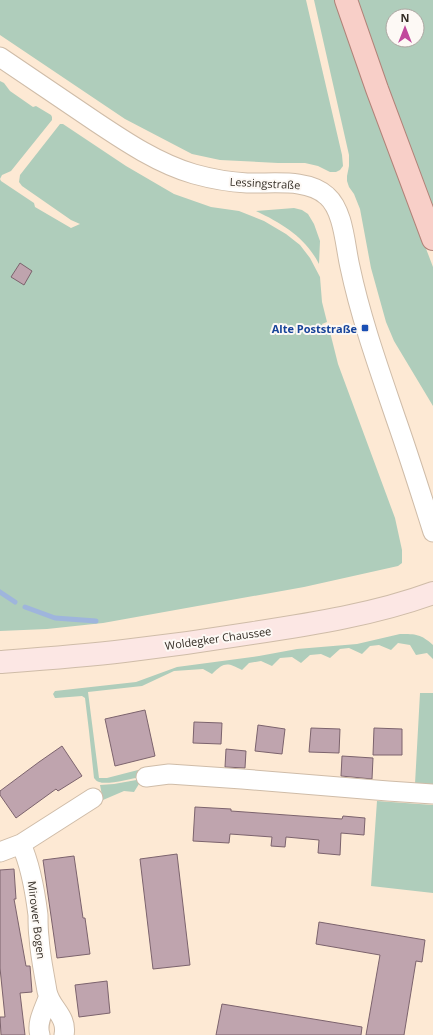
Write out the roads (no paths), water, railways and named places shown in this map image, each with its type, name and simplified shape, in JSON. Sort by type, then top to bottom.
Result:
[{"type":"main road","points":[[346,0],[376,89],[433,239]]},
{"type":"main road","name":"Woldegker Chaussee","points":[[0,662],[123,651],[210,640],[291,627],[380,609],[433,594]]},
{"type":"street","name":"Lessingstraße","points":[[0,57],[123,140],[162,162],[192,173],[221,181],[302,185],[316,189],[327,196],[336,206],[341,221],[350,269],[365,328],[398,423],[433,532]]},
{"type":"street","points":[[146,777],[169,774],[433,794]]},
{"type":"street","points":[[0,852],[21,844],[93,798]]},
{"type":"street","name":"Mirower Bogen","points":[[21,844],[26,854],[30,869],[38,916],[39,937],[48,998],[63,1020],[65,1026],[64,1035]]},
{"type":"street","name":"Mirower Bogen","points":[[40,1035],[38,1029],[39,1023],[48,998]]},
{"type":"waterway","points":[[0,592],[15,602]]},
{"type":"waterway","points":[[25,607],[55,618],[96,621]]},
{"type":"place","name":"Alte Poststraße","points":[[365,328]]}]
